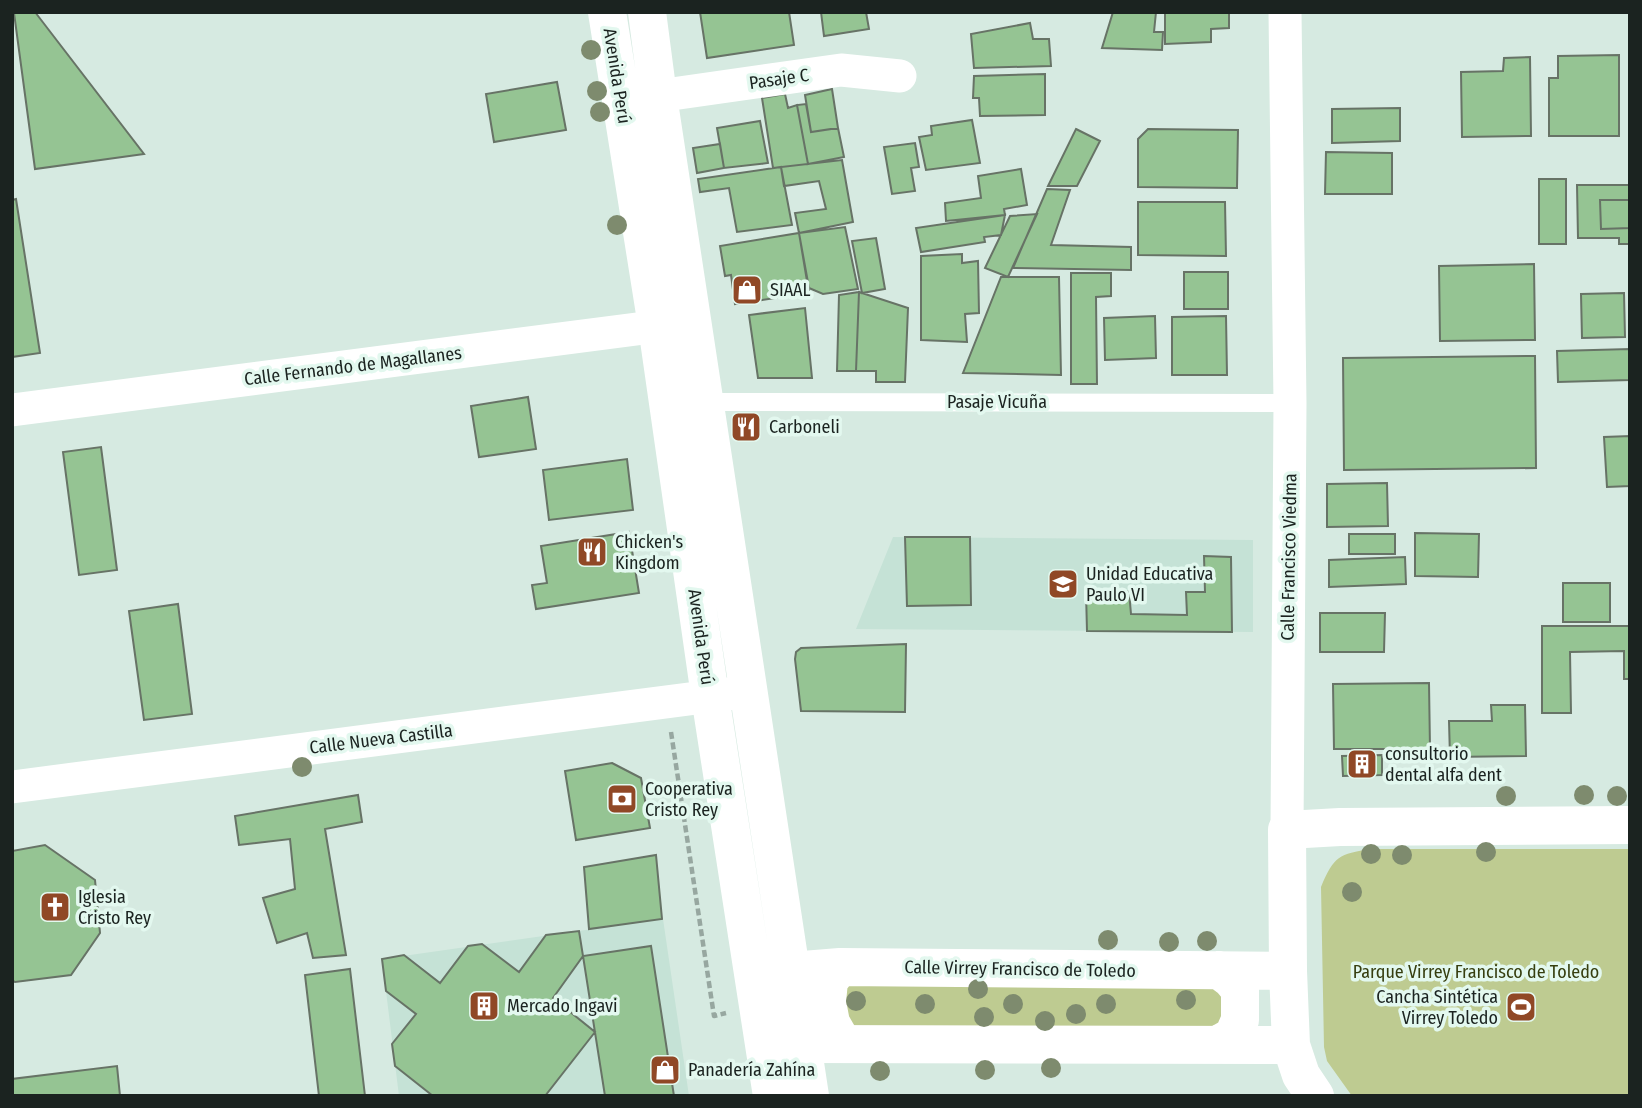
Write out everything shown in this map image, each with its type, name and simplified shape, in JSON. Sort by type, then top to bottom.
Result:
[{"type":"main road","name":"Avenida Perú","points":[[607,12],[675,324],[705,402],[810,1096]]},
{"type":"main road","name":"Avenida Perú","points":[[647,12],[658,96],[675,324],[710,696],[772,1096]]},
{"type":"main road","points":[[1287,830],[1340,827],[1630,825]]},
{"type":"main road","name":"Calle Francisco Viedma","points":[[1287,830],[1291,1045],[1301,1075],[1315,1096]]},
{"type":"main road","points":[[840,967],[829,981],[827,1002],[831,1023],[843,1044]]},
{"type":"main road","name":"Calle Virrey Francisco de Toledo","points":[[754,978],[791,971],[840,967],[1288,971]]},
{"type":"main road","points":[[1217,1045],[1233,1036],[1240,1020],[1240,989],[1219,971]]},
{"type":"main road","points":[[803,1044],[1291,1045]]},
{"type":"street","name":"Calle Francisco Viedma","points":[[1285,12],[1290,403],[1287,830]]},
{"type":"street","name":"Pasaje C","points":[[658,96],[841,69],[900,76]]},
{"type":"street","name":"Calle Fernando de Magallanes","points":[[12,410],[675,324]]},
{"type":"street","name":"Calle Nueva Castilla","points":[[12,787],[749,691]]},
{"type":"lane","name":"Pasaje Vicuña","points":[[705,402],[1290,403]]},
{"type":"path","points":[[671,731],[714,1016]]},
{"type":"shaded area","name":"Unidad Educativa Paulo VI","points":[[893,537],[1253,540],[1253,632],[856,629]]},
{"type":"shaded area","points":[[663,919],[689,1096],[399,1096],[382,959]]},
{"type":"green space","name":"Parque Virrey Francisco de Toledo","points":[[1371,849],[1630,849],[1630,1096],[1352,1096],[1327,1061],[1324,1047],[1321,887],[1339,858]]},
{"type":"green space","points":[[1219,983],[1226,1017],[1217,1028],[854,1026],[845,1007],[842,991],[842,986]]},
{"type":"building","points":[[35,12],[144,154],[35,169],[14,13]]},
{"type":"building","points":[[700,12],[789,12],[794,45],[707,58]]},
{"type":"building","points":[[821,12],[866,12],[869,29],[824,36]]},
{"type":"building","points":[[1113,12],[1156,12],[1154,32],[1163,32],[1162,50],[1102,48]]},
{"type":"building","points":[[1165,12],[1229,12],[1229,28],[1211,29],[1211,42],[1165,44]]},
{"type":"building","points":[[1030,23],[1033,39],[1049,39],[1051,66],[974,68],[971,34]]},
{"type":"building","points":[[1619,55],[1619,136],[1549,136],[1549,78],[1558,78],[1558,56]]},
{"type":"building","points":[[1530,57],[1531,136],[1462,137],[1461,72],[1503,71],[1504,58]]},
{"type":"building","points":[[1045,74],[1045,115],[980,116],[979,98],[973,98],[974,76]]},
{"type":"building","points":[[557,82],[566,130],[494,142],[486,94]]},
{"type":"building","points":[[832,89],[838,128],[811,132],[805,95]]},
{"type":"building","points":[[785,94],[788,108],[797,105],[808,164],[773,168],[762,98]]},
{"type":"building","points":[[806,104],[811,132],[838,128],[844,157],[808,164],[797,105]]},
{"type":"building","points":[[1400,108],[1400,141],[1332,143],[1332,109]]},
{"type":"building","points":[[972,120],[980,163],[926,170],[919,137],[932,135],[931,126]]},
{"type":"building","points":[[760,121],[768,163],[724,168],[717,128]]},
{"type":"building","points":[[1076,129],[1100,141],[1077,186],[1048,186]]},
{"type":"building","points":[[1148,129],[1238,130],[1237,188],[1138,187],[1138,139]]},
{"type":"building","points":[[915,143],[919,167],[911,168],[915,191],[892,194],[884,147]]},
{"type":"building","points":[[720,144],[724,168],[697,173],[693,148]]},
{"type":"building","points":[[1326,152],[1392,153],[1392,194],[1325,194]]},
{"type":"building","points":[[842,160],[853,222],[799,233],[795,213],[826,209],[819,181],[784,186],[781,167]]},
{"type":"building","points":[[781,167],[792,225],[737,232],[729,188],[700,192],[698,179]]},
{"type":"building","points":[[1021,169],[1027,205],[1004,209],[1005,215],[946,221],[945,203],[981,198],[978,176]]},
{"type":"building","points":[[1539,179],[1566,179],[1566,244],[1539,244]]},
{"type":"building","points":[[1577,185],[1630,185],[1630,244],[1619,244],[1619,238],[1578,238]]},
{"type":"building","points":[[1047,189],[1070,190],[1051,245],[1131,247],[1131,270],[1013,268]]},
{"type":"building","points":[[16,199],[40,353],[12,357],[12,200]]},
{"type":"building","points":[[1600,200],[1630,200],[1630,228],[1601,229]]},
{"type":"building","points":[[1138,202],[1225,202],[1226,256],[1138,255]]},
{"type":"building","points":[[1037,214],[1008,277],[985,268],[1010,216]]},
{"type":"building","points":[[1005,215],[1001,235],[984,237],[985,242],[921,252],[916,228]]},
{"type":"building","points":[[845,227],[858,289],[823,294],[809,288],[799,233]]},
{"type":"building","points":[[799,233],[809,293],[735,304],[731,275],[725,276],[720,246]]},
{"type":"building","points":[[876,238],[885,289],[862,293],[852,241]]},
{"type":"building","points":[[962,254],[962,263],[978,261],[979,313],[965,314],[967,342],[921,340],[921,256]]},
{"type":"building","points":[[1534,264],[1535,340],[1440,341],[1439,266]]},
{"type":"building","points":[[1184,272],[1228,272],[1228,309],[1184,309]]},
{"type":"building","points":[[1071,273],[1111,273],[1111,296],[1096,297],[1097,384],[1071,384]]},
{"type":"building","points":[[1001,277],[1059,277],[1061,375],[963,373]]},
{"type":"building","points":[[859,292],[908,308],[905,382],[876,382],[876,371],[856,371]]},
{"type":"building","points":[[859,292],[856,371],[837,371],[839,295]]},
{"type":"building","points":[[1624,293],[1625,337],[1582,338],[1581,294]]},
{"type":"building","points":[[805,308],[812,378],[758,378],[749,315]]},
{"type":"building","points":[[1155,316],[1156,358],[1105,360],[1104,318]]},
{"type":"building","points":[[1226,316],[1227,375],[1172,375],[1172,317]]},
{"type":"building","points":[[1630,349],[1630,380],[1558,382],[1557,351]]},
{"type":"building","points":[[1535,356],[1536,468],[1344,470],[1343,358]]},
{"type":"building","points":[[528,397],[536,449],[479,457],[471,406]]},
{"type":"building","points":[[1630,436],[1630,486],[1607,487],[1604,437]]},
{"type":"building","points":[[101,447],[117,570],[79,575],[63,452]]},
{"type":"building","points":[[627,459],[633,510],[549,520],[543,470]]},
{"type":"building","points":[[1387,483],[1388,526],[1327,527],[1327,484]]},
{"type":"building","points":[[629,532],[639,593],[536,609],[532,585],[547,583],[541,546]]},
{"type":"building","points":[[1415,533],[1479,534],[1478,577],[1415,576]]},
{"type":"building","points":[[1349,534],[1395,534],[1395,554],[1349,554]]},
{"type":"building","points":[[905,537],[970,537],[971,605],[907,606]]},
{"type":"building","points":[[1204,556],[1231,557],[1232,632],[1087,631],[1086,592],[1129,591],[1131,614],[1187,615],[1186,592],[1205,592]]},
{"type":"building","points":[[1405,557],[1406,584],[1329,587],[1329,560]]},
{"type":"building","points":[[1563,583],[1610,583],[1610,622],[1563,622]]},
{"type":"building","points":[[178,604],[192,714],[144,720],[129,611]]},
{"type":"building","points":[[1320,613],[1385,613],[1384,652],[1320,652]]},
{"type":"building","points":[[1542,626],[1630,626],[1630,679],[1624,679],[1624,651],[1570,652],[1571,713],[1542,713]]},
{"type":"building","points":[[906,644],[905,712],[801,711],[795,659],[796,652],[801,648]]},
{"type":"building","points":[[1429,683],[1430,749],[1334,749],[1333,684]]},
{"type":"building","points":[[1491,705],[1525,705],[1526,756],[1450,757],[1449,721],[1492,721]]},
{"type":"building","name":"consultorio dental alfa dent","points":[[1382,755],[1382,775],[1343,776],[1342,756]]},
{"type":"building","points":[[612,763],[641,778],[650,828],[576,840],[565,771]]},
{"type":"building","points":[[358,795],[362,822],[325,829],[346,955],[313,958],[307,933],[277,943],[263,898],[295,889],[290,839],[239,845],[235,816]]},
{"type":"building","name":"Iglesia Cristo Rey","points":[[45,845],[95,880],[100,933],[71,975],[15,982],[12,980],[12,851]]},
{"type":"building","points":[[656,855],[662,919],[589,929],[584,867]]},
{"type":"building","name":"Mercado Ingavi","points":[[579,931],[583,956],[553,998],[595,1032],[545,1096],[433,1096],[395,1066],[392,1044],[416,1014],[386,991],[382,959],[404,955],[440,983],[468,946],[482,944],[519,972],[546,935]]},
{"type":"building","name":"Mercado Ingavi","points":[[651,946],[674,1096],[605,1096],[583,956]]},
{"type":"building","points":[[350,969],[365,1096],[319,1096],[305,975]]},
{"type":"building","points":[[117,1066],[120,1096],[12,1096],[12,1079]]},
{"type":"place","name":"SIAAL","points":[[747,290]]},
{"type":"place","name":"Carboneli","points":[[746,427]]},
{"type":"place","name":"Chicken's Kingdom","points":[[592,552]]},
{"type":"place","name":"Unidad Educativa Paulo VI","points":[[1063,584]]},
{"type":"place","name":"consultorio dental alfa dent","points":[[1362,764]]},
{"type":"place","name":"Cooperativa Cristo Rey","points":[[622,799]]},
{"type":"place","name":"Iglesia Cristo Rey","points":[[55,907]]},
{"type":"place","name":"Mercado Ingavi","points":[[484,1006]]},
{"type":"place","name":"Cancha Sintética Virrey Toledo","points":[[1521,1007]]},
{"type":"place","name":"Panadería Zahína","points":[[665,1070]]}]
